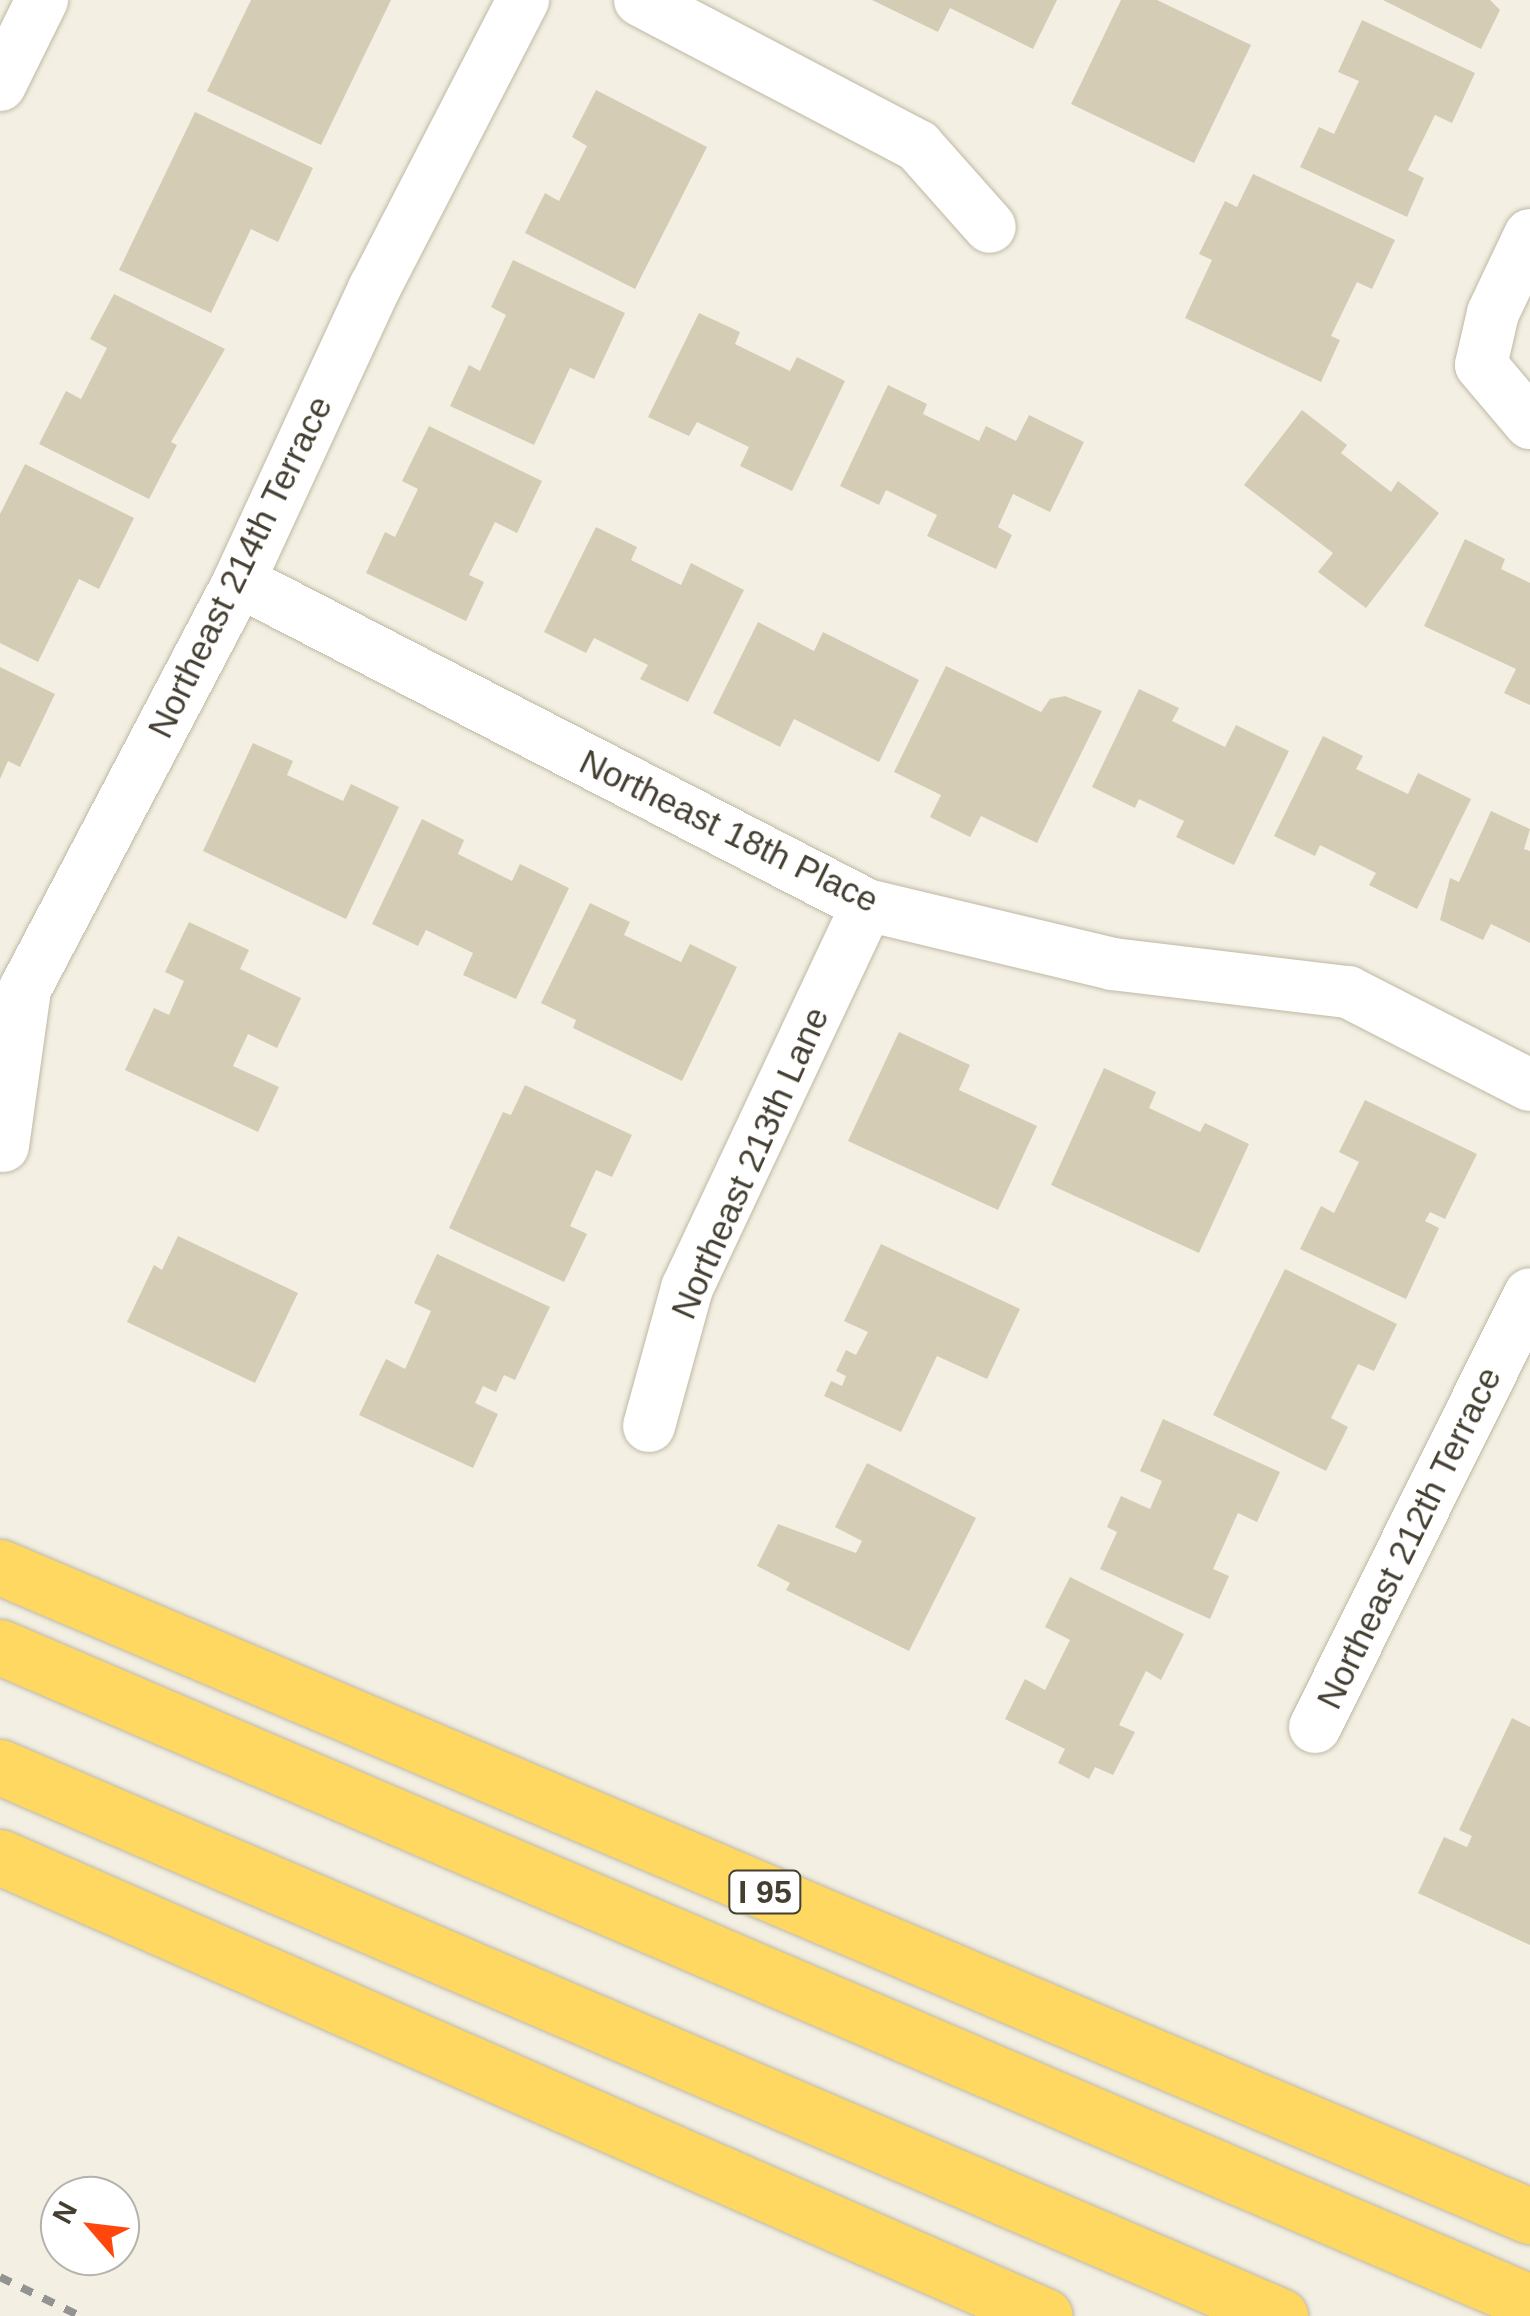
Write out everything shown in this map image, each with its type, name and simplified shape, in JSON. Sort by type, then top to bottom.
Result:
[{"type":"highway","name":"I 95","points":[[0,1567],[1530,2216]]},
{"type":"highway","points":[[0,1647],[1530,2302]]},
{"type":"highway","points":[[0,1767],[1280,2316]]},
{"type":"highway","points":[[0,1857],[1045,2316]]},
{"type":"street","points":[[0,85],[42,0]]},
{"type":"street","name":"Northeast 214th Terrace","points":[[3,1146],[25,988],[239,582],[375,286],[522,0]]},
{"type":"street","points":[[640,0],[918,146],[990,227]]},
{"type":"street","points":[[1530,235],[1494,313],[1481,365],[1530,423]]},
{"type":"street","name":"Northeast 18th Place","points":[[239,582],[867,905],[1112,964],[1348,992],[1530,1085]]},
{"type":"street","name":"Northeast 213th Lane","points":[[649,1426],[686,1288],[867,905]]},
{"type":"street","name":"Northeast 212th Terrace","points":[[1315,1727],[1530,1294]]},
{"type":"building","points":[[251,0],[391,0],[321,145],[207,91]]},
{"type":"building","points":[[872,0],[1057,0],[1033,49],[950,8],[938,32]]},
{"type":"building","points":[[1121,0],[1157,0],[1251,45],[1194,163],[1071,104]]},
{"type":"building","points":[[1383,0],[1490,0],[1500,10],[1481,49]]},
{"type":"building","points":[[1362,20],[1475,73],[1452,123],[1435,115],[1408,170],[1424,178],[1407,217],[1300,167],[1319,127],[1334,134],[1359,81],[1338,72]]},
{"type":"building","points":[[596,90],[707,147],[635,289],[525,233],[545,193],[559,201],[587,146],[572,137]]},
{"type":"building","points":[[195,112],[313,168],[278,242],[251,229],[211,313],[119,270]]},
{"type":"building","points":[[1253,174],[1395,240],[1372,289],[1357,282],[1331,336],[1340,340],[1321,382],[1185,318],[1212,260],[1199,254],[1225,201],[1237,207]]},
{"type":"building","points":[[513,260],[625,313],[594,379],[570,368],[534,445],[450,406],[469,365],[480,371],[506,315],[491,307]]},
{"type":"building","points":[[114,294],[225,349],[171,442],[177,445],[149,499],[39,444],[66,391],[81,399],[107,348],[90,339]]},
{"type":"building","points":[[699,313],[740,332],[735,344],[790,371],[797,357],[845,381],[792,491],[740,466],[749,447],[697,422],[689,436],[648,417]]},
{"type":"building","points":[[888,385],[927,404],[923,414],[979,441],[986,426],[1016,441],[1029,415],[1084,442],[1050,512],[1013,494],[998,527],[1012,535],[996,569],[927,536],[937,515],[886,490],[879,505],[840,486]]},
{"type":"building","points":[[1302,410],[1347,445],[1341,453],[1391,492],[1398,481],[1439,513],[1366,608],[1318,572],[1333,553],[1244,485]]},
{"type":"building","points":[[429,426],[542,481],[517,533],[495,522],[469,575],[484,582],[466,621],[366,573],[385,532],[395,537],[418,489],[402,481]]},
{"type":"building","points":[[25,464],[134,518],[99,589],[79,579],[38,662],[0,643],[0,514]]},
{"type":"building","points":[[596,527],[637,547],[631,560],[681,585],[691,563],[744,590],[688,702],[640,679],[648,665],[594,638],[586,653],[544,632]]},
{"type":"building","points":[[1465,539],[1505,559],[1501,569],[1530,583],[1530,705],[1504,693],[1516,669],[1424,626]]},
{"type":"building","points":[[758,622],[814,651],[823,632],[919,680],[879,762],[794,719],[780,747],[713,713]]},
{"type":"building","points":[[946,666],[1041,712],[1050,699],[1065,696],[1102,711],[1037,843],[981,816],[970,837],[930,817],[941,795],[894,772]]},
{"type":"building","points":[[0,667],[55,694],[20,767],[8,761],[0,779]]},
{"type":"building","points":[[1139,689],[1179,708],[1172,721],[1225,747],[1236,725],[1289,751],[1234,865],[1176,837],[1184,821],[1139,799],[1135,808],[1092,787]]},
{"type":"building","points":[[1323,736],[1363,756],[1356,769],[1408,794],[1418,773],[1471,799],[1417,909],[1369,885],[1376,873],[1320,845],[1315,856],[1274,836]]},
{"type":"building","points":[[253,743],[293,761],[287,775],[343,801],[351,784],[399,807],[346,919],[203,851]]},
{"type":"building","points":[[1491,811],[1530,829],[1524,849],[1530,851],[1530,943],[1491,924],[1483,940],[1440,920],[1450,878],[1459,882]]},
{"type":"building","points":[[422,819],[464,840],[458,854],[512,881],[520,864],[569,888],[516,999],[463,975],[473,953],[426,930],[418,946],[372,924]]},
{"type":"building","points":[[590,903],[630,922],[624,935],[681,962],[690,944],[737,967],[682,1081],[573,1028],[576,1020],[541,1003]]},
{"type":"building","points":[[189,922],[249,950],[240,969],[301,998],[277,1048],[248,1034],[233,1066],[279,1087],[258,1132],[125,1070],[154,1008],[169,1015],[184,981],[165,972]]},
{"type":"building","points":[[899,1032],[970,1065],[959,1090],[1037,1126],[998,1210],[848,1141]]},
{"type":"building","points":[[1104,1068],[1156,1092],[1149,1108],[1200,1132],[1205,1123],[1249,1144],[1199,1253],[1051,1185]]},
{"type":"building","points":[[525,1085],[632,1135],[612,1177],[596,1170],[570,1226],[587,1234],[564,1282],[449,1228],[503,1112],[511,1115]]},
{"type":"building","points":[[1365,1100],[1477,1154],[1445,1219],[1430,1212],[1425,1221],[1439,1228],[1406,1299],[1300,1249],[1321,1206],[1334,1213],[1359,1162],[1339,1152]]},
{"type":"building","points":[[178,1236],[298,1293],[255,1383],[127,1322],[154,1265],[162,1270]]},
{"type":"building","points":[[881,1244],[1020,1309],[987,1379],[937,1356],[901,1432],[824,1396],[831,1381],[842,1386],[846,1376],[836,1371],[846,1350],[856,1355],[868,1332],[844,1321]]},
{"type":"building","points":[[437,1254],[550,1307],[515,1380],[504,1375],[496,1392],[483,1386],[475,1403],[498,1414],[473,1468],[359,1415],[386,1359],[405,1369],[431,1311],[414,1303]]},
{"type":"building","points":[[1285,1269],[1397,1324],[1374,1371],[1358,1364],[1331,1418],[1348,1427],[1326,1471],[1213,1415]]},
{"type":"building","points":[[1163,1419],[1280,1472],[1257,1522],[1238,1513],[1213,1569],[1229,1576],[1210,1619],[1100,1569],[1117,1532],[1107,1527],[1121,1496],[1150,1509],[1162,1481],[1140,1471]]},
{"type":"building","points":[[867,1463],[976,1518],[909,1651],[786,1590],[790,1583],[757,1566],[778,1524],[856,1553],[862,1541],[835,1527]]},
{"type":"building","points":[[1070,1577],[1184,1634],[1161,1680],[1146,1671],[1119,1725],[1135,1732],[1113,1775],[1095,1767],[1089,1779],[1058,1763],[1065,1749],[1005,1719],[1025,1679],[1045,1690],[1070,1640],[1045,1627]]},
{"type":"building","points":[[1512,1718],[1530,1727],[1530,1945],[1418,1893],[1444,1837],[1467,1847],[1472,1836],[1459,1830]]},
{"type":"railway","points":[[0,2277],[80,2316]]}]
